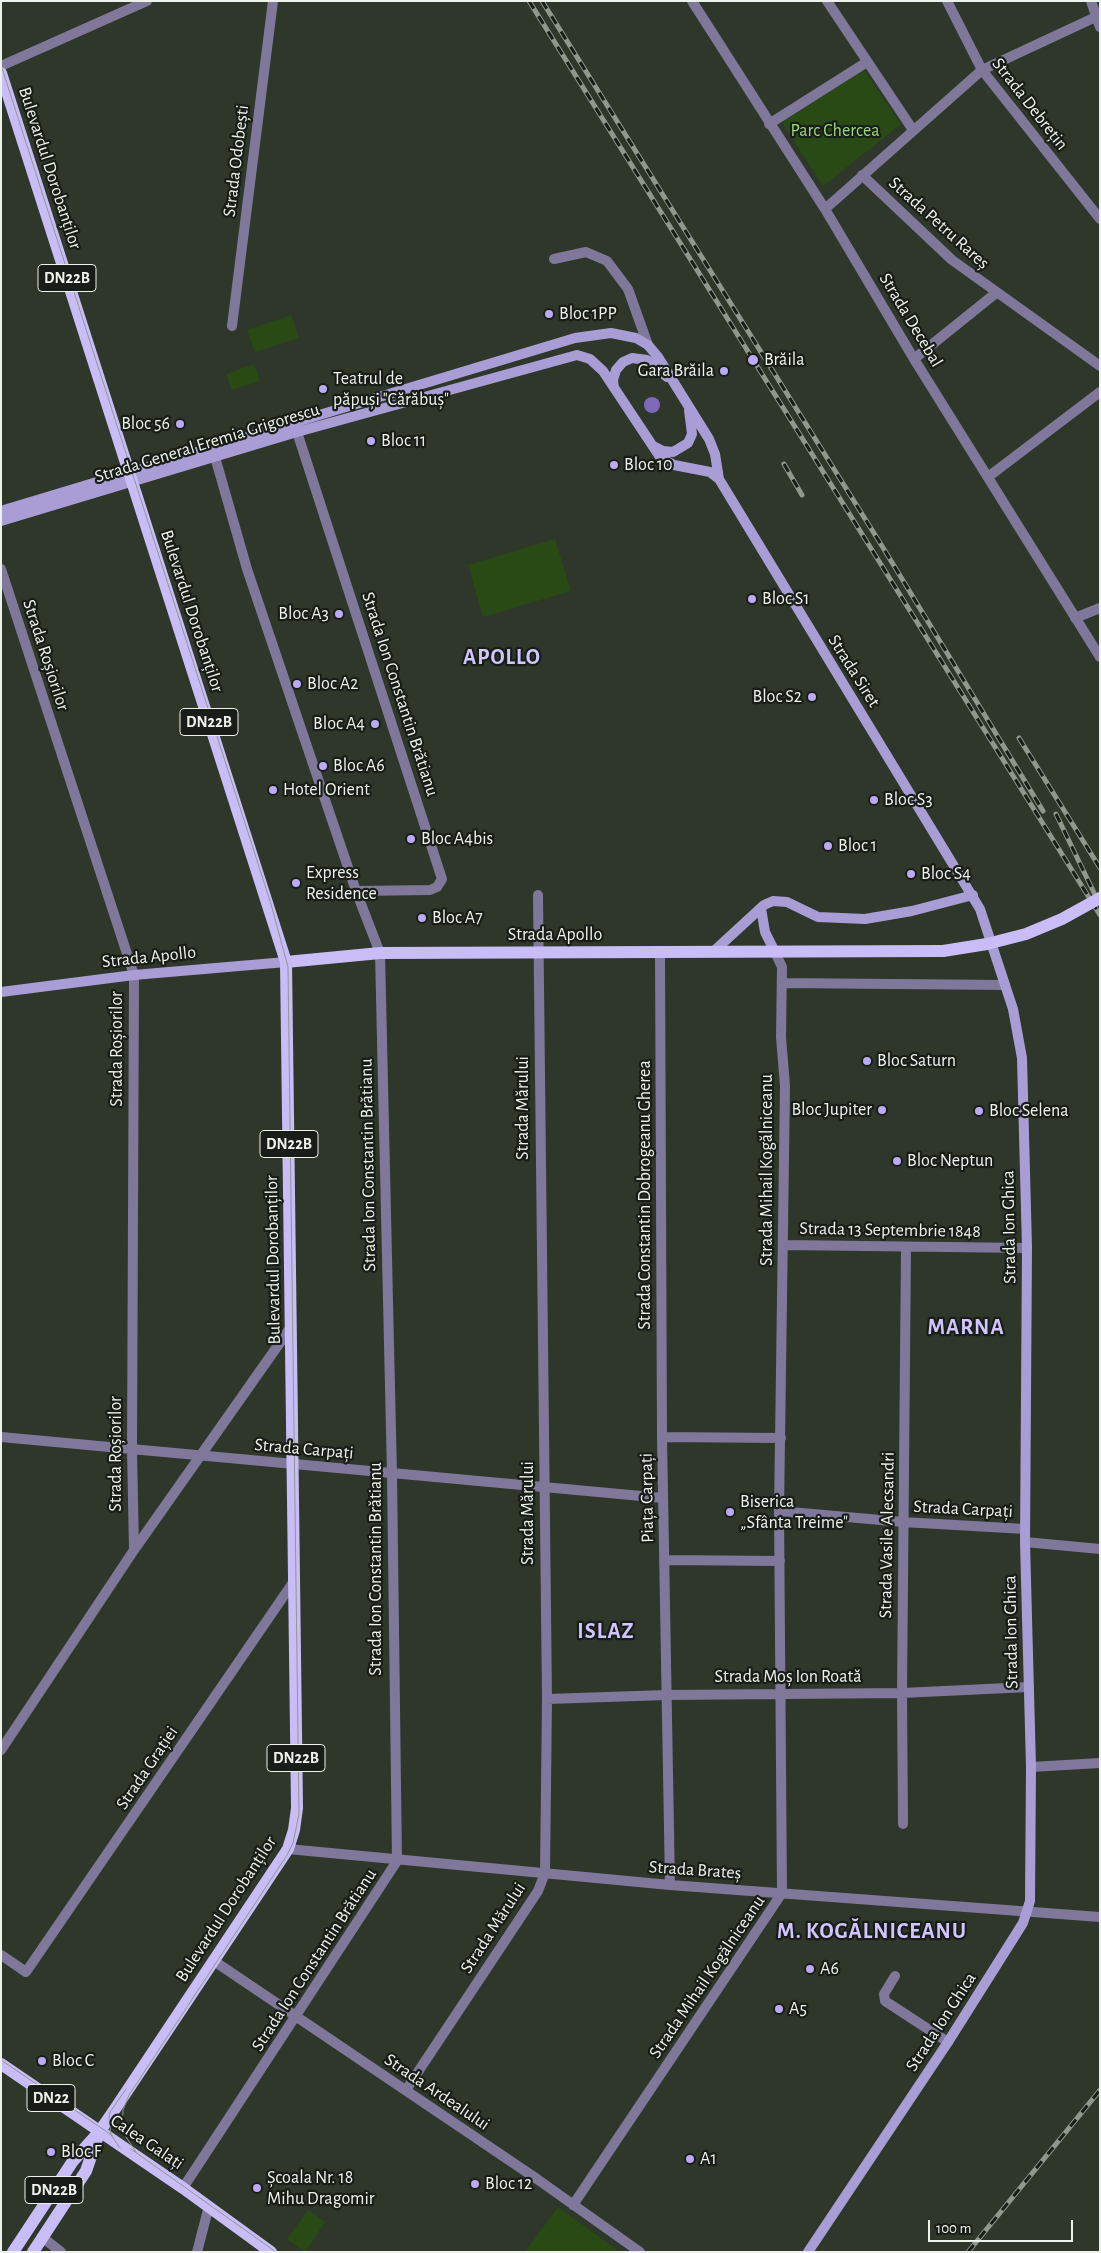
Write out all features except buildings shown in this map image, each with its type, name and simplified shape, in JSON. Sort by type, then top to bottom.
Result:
[{"type":"main road","name":"Bulevardul Dorobanților","points":[[1,74],[286,962],[297,1808],[294,1830],[288,1849],[100,2131],[72,2161],[13,2252]]},
{"type":"main road","name":"Strada Apollo","points":[[286,962],[380,953],[943,951],[988,944],[1016,937],[1062,919],[1100,898]]},
{"type":"main road","name":"Calea Galați","points":[[1,2064],[209,2206],[271,2252]]},
{"type":"main road","name":"Bulevardul Dorobanților","points":[[32,2252],[86,2171],[100,2131]]},
{"type":"street","points":[[1,66],[147,1]]},
{"type":"street","name":"Strada Odobești","points":[[232,326],[273,1]]},
{"type":"street","name":"Strada Decebal","points":[[692,1],[825,209],[914,359],[1100,657]]},
{"type":"street","points":[[827,1],[913,130]]},
{"type":"street","name":"Strada Debrețin","points":[[947,1],[982,70],[1100,218]]},
{"type":"street","points":[[1091,1],[1100,28]]},
{"type":"street","points":[[825,209],[982,70],[1097,16]]},
{"type":"street","points":[[769,124],[867,62]]},
{"type":"street","name":"Strada Petru Rareș","points":[[862,175],[924,236],[952,260],[1100,366]]},
{"type":"street","points":[[554,259],[586,252],[607,261],[628,289],[648,345]]},
{"type":"street","name":"Strada Petru Rareș","points":[[914,359],[996,292]]},
{"type":"street","name":"Strada General Eremia Grigorescu","points":[[1,521],[575,338],[604,333]]},
{"type":"street","name":"Strada Siret","points":[[604,333],[628,335],[648,345],[658,357],[713,446],[719,479],[973,895],[994,950]]},
{"type":"street","name":"Strada General Eremia Grigorescu","points":[[214,453],[297,432],[569,356],[586,357],[594,362],[615,389],[650,444],[664,461],[705,470],[719,479]]},
{"type":"street","name":"Strada Siret","points":[[615,389],[613,380],[616,370],[623,362],[632,358],[647,360],[675,384]]},
{"type":"street","points":[[988,477],[1100,392]]},
{"type":"street","name":"Strada Siret","points":[[650,444],[668,452],[684,447],[692,434],[689,408]]},
{"type":"street","name":"Strada Ion Constantin Brătianu","points":[[297,432],[442,879],[437,887],[430,890],[356,891]]},
{"type":"street","name":"Strada Ion Constantin Brătianu","points":[[183,2188],[297,2017],[397,1861],[392,1474],[380,953],[356,891],[247,569],[214,453]]},
{"type":"street","name":"Strada General Eremia Grigorescu","points":[[1,511],[132,478]]},
{"type":"street","name":"Strada Roșiorilor","points":[[1,569],[5,595],[134,975],[132,1450],[134,1550]]},
{"type":"street","points":[[1075,618],[1100,608]]},
{"type":"street","name":"Strada Mărului","points":[[406,2090],[538,1891],[545,1873],[547,1698],[543,1489],[545,1395],[538,895]]},
{"type":"street","points":[[713,952],[761,908],[773,900],[782,900],[818,918],[865,919],[903,913],[973,895]]},
{"type":"street","name":"Strada Mihail Kogălniceanu","points":[[761,908],[765,932],[781,964],[782,983],[784,1086],[781,1438]]},
{"type":"street","name":"Strada Ion Ghica","points":[[808,2252],[948,2042],[1023,1923],[1027,1913],[1032,1883],[1025,1542],[1027,1248],[1022,1058],[1017,1026],[994,950]]},
{"type":"street","name":"Strada Constantin Dobrogeanu Gherea","points":[[660,953],[662,1437]]},
{"type":"street","name":"Strada Apollo","points":[[1,992],[134,975],[286,962]]},
{"type":"street","points":[[782,983],[1005,985]]},
{"type":"street","name":"Strada 13 Septembrie 1848","points":[[783,1245],[1027,1248]]},
{"type":"street","name":"Strada Vasile Alecsandri","points":[[904,1824],[902,1693],[906,1247]]},
{"type":"street","points":[[1,1750],[198,1456],[291,1327]]},
{"type":"street","name":"Strada Carpați","points":[[1,1437],[543,1489],[663,1498]]},
{"type":"street","name":"Piața Carpați","points":[[780,1562],[664,1560],[662,1437],[781,1438]]},
{"type":"street","points":[[780,1562],[781,1438]]},
{"type":"street","name":"Strada Carpați","points":[[779,1511],[903,1522],[1025,1528]]},
{"type":"street","name":"Strada Carpați","points":[[1025,1542],[1100,1549]]},
{"type":"street","points":[[664,1560],[670,1885]]},
{"type":"street","name":"Strada Mihail Kogălniceanu","points":[[573,2205],[782,1893],[780,1562]]},
{"type":"street","name":"Strada Grației","points":[[1,1955],[26,1972],[294,1581]]},
{"type":"street","name":"Strada Moș Ion Roată","points":[[547,1698],[781,1693],[902,1693],[1029,1687]]},
{"type":"street","points":[[1031,1767],[1100,1763]]},
{"type":"street","name":"Strada Brateș","points":[[288,1849],[397,1861],[670,1885],[1100,1917]]},
{"type":"street","name":"Strada Ardealului","points":[[214,1961],[406,2090],[640,2252]]},
{"type":"street","points":[[896,1976],[884,1994],[885,2001],[948,2042]]},
{"type":"street","points":[[197,2252],[209,2206]]},
{"type":"street","points":[[42,2237],[62,2252]]},
{"type":"green space","name":"Parc Chercea","points":[[864,70],[901,124],[823,186],[782,122]]},
{"type":"green space","points":[[291,315],[299,338],[255,352],[247,330]]},
{"type":"green space","points":[[254,364],[260,381],[232,390],[226,374]]},
{"type":"green space","points":[[555,539],[571,591],[483,617],[468,565]]},
{"type":"green space","points":[[558,2207],[620,2252],[525,2252]]},
{"type":"green space","points":[[308,2210],[325,2222],[305,2252],[287,2239]]},
{"type":"shaded area","points":[[649,397],[655,397],[660,402],[658,411],[649,413],[644,408],[644,402]]},
{"type":"tram line","points":[[1,65],[271,904],[288,967],[299,1814],[293,1843],[287,1855],[129,2095],[123,2110],[122,2131],[136,2152]]},
{"type":"tram line","points":[[1,2060],[113,2136]]},
{"type":"tram line","points":[[120,2148],[111,2135],[109,2119],[110,2112],[126,2089]]},
{"type":"tram line","points":[[131,2149],[276,2252]]},
{"type":"railway","points":[[529,1],[1100,915]]},
{"type":"railway","points":[[542,1],[882,546],[1043,811]]},
{"type":"railway","points":[[784,464],[802,495]]},
{"type":"railway","points":[[1019,738],[1100,868]]},
{"type":"railway","points":[[1056,814],[1098,901]]},
{"type":"railway","points":[[968,2252],[1100,2090]]},
{"type":"place","name":"Bloc 1PP","points":[[549,314]]},
{"type":"place","name":"Brăila","points":[[753,360]]},
{"type":"place","name":"Gara Brăila","points":[[724,371]]},
{"type":"place","name":"Teatrul de păpuși \"Cărăbuș\"","points":[[323,389]]},
{"type":"place","name":"Bloc 56","points":[[180,424]]},
{"type":"place","name":"Bloc 11","points":[[371,441]]},
{"type":"place","name":"Bloc 10","points":[[614,465]]},
{"type":"place","name":"Bloc S1","points":[[752,599]]},
{"type":"place","name":"Bloc A3","points":[[339,614]]},
{"type":"place","name":"Bloc A2","points":[[297,684]]},
{"type":"place","name":"Bloc S2","points":[[812,697]]},
{"type":"place","name":"Bloc A4","points":[[375,724]]},
{"type":"place","name":"Bloc A6","points":[[323,766]]},
{"type":"place","name":"Hotel Orient","points":[[273,790]]},
{"type":"place","name":"Bloc S3","points":[[874,800]]},
{"type":"place","name":"Bloc A4bis","points":[[411,839]]},
{"type":"place","name":"Bloc 1","points":[[828,846]]},
{"type":"place","name":"Bloc S4","points":[[911,874]]},
{"type":"place","name":"Express Residence","points":[[296,883]]},
{"type":"place","name":"Bloc A7","points":[[422,918]]},
{"type":"place","name":"Bloc Saturn","points":[[867,1061]]},
{"type":"place","name":"Bloc Jupiter","points":[[882,1110]]},
{"type":"place","name":"Bloc Selena","points":[[979,1111]]},
{"type":"place","name":"Bloc Neptun","points":[[897,1161]]},
{"type":"place","name":"Biserica „Sfânta Treime\"","points":[[730,1512]]},
{"type":"place","name":"A6","points":[[810,1969]]},
{"type":"place","name":"A5","points":[[779,2009]]},
{"type":"place","name":"Bloc C","points":[[42,2061]]},
{"type":"place","name":"Bloc F","points":[[51,2152]]},
{"type":"place","name":"A1","points":[[690,2159]]},
{"type":"place","name":"Bloc 12","points":[[475,2184]]},
{"type":"place","name":"Școala Nr. 18 Mihu Dragomir","points":[[257,2188]]},
{"type":"district","name":"APOLLO","points":[[502,657]]},
{"type":"district","name":"MARNA","points":[[966,1327]]},
{"type":"district","name":"ISLAZ","points":[[606,1631]]},
{"type":"district","name":"M. KOGĂLNICEANU","points":[[872,1931]]}]
